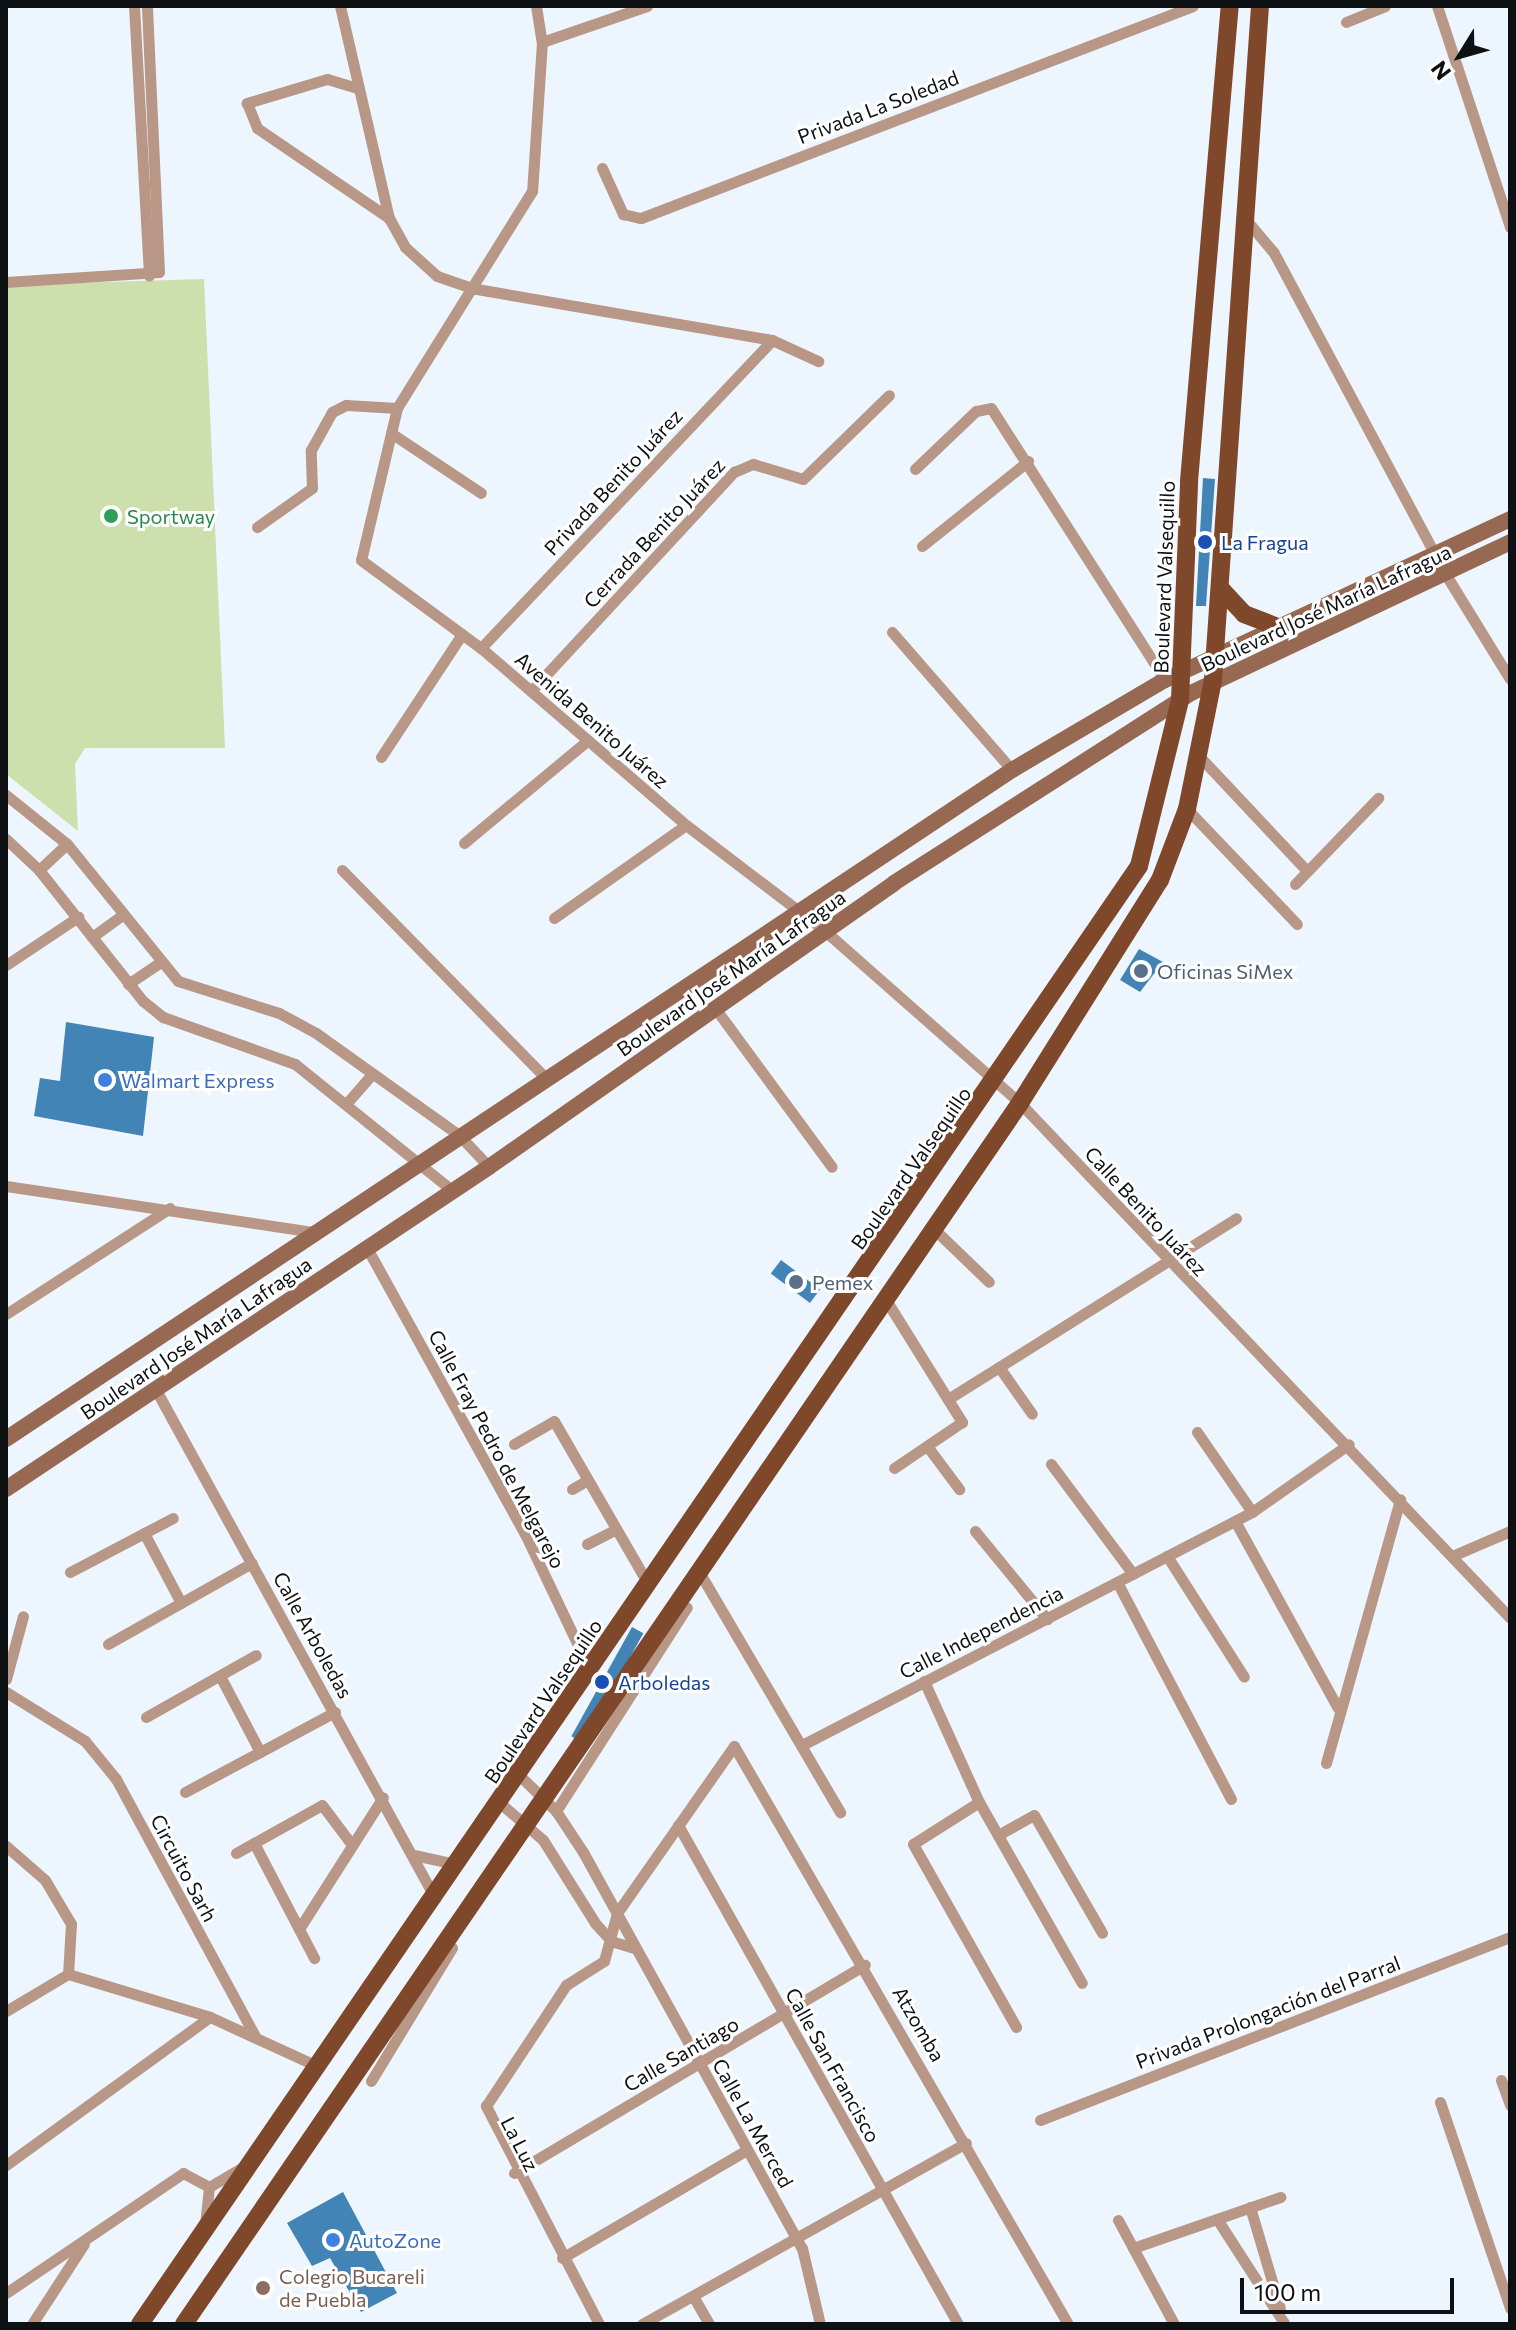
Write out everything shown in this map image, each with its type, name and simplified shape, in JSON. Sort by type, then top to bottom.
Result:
[{"type":"main road","name":"Boulevard Valsequillo","points":[[140,2324],[997,1082],[1139,866],[1180,700],[1189,481],[1230,6]]},
{"type":"main road","points":[[184,2324],[438,1961],[525,1824],[550,1804],[698,1570],[1020,1103],[1160,880],[1187,809],[1200,757],[1216,656],[1248,222],[1260,6]]},
{"type":"main road","name":"Boulevard José María Lafragua","points":[[6,1439],[1012,770],[1165,680],[1275,626],[1436,556],[1510,519]]},
{"type":"main road","name":"Boulevard José María Lafragua","points":[[6,1489],[489,1167],[825,931],[1180,700],[1213,680],[1446,575],[1510,542]]},
{"type":"main road","points":[[1220,588],[1244,614],[1275,626]]},
{"type":"street","points":[[134,6],[149,276]]},
{"type":"street","points":[[6,282],[149,276],[161,266],[147,6]]},
{"type":"street","points":[[340,6],[389,218],[405,247],[437,276],[471,288],[772,340],[818,361]]},
{"type":"street","points":[[481,493],[391,433],[397,408],[532,191],[542,42],[536,6]]},
{"type":"street","points":[[542,42],[647,6]]},
{"type":"street","name":"Privada La Soledad","points":[[602,168],[623,214],[641,218],[1193,6]]},
{"type":"street","points":[[1346,22],[1385,6]]},
{"type":"street","points":[[1437,6],[1510,227]]},
{"type":"street","points":[[357,88],[327,79],[247,103],[257,128],[389,218]]},
{"type":"street","points":[[1248,222],[1274,253],[1446,575],[1510,679]]},
{"type":"street","name":"Privada Benito Juárez","points":[[481,648],[772,340]]},
{"type":"street","name":"Cerrada Benito Juárez","points":[[531,691],[740,466],[803,479],[889,395]]},
{"type":"street","points":[[257,527],[312,488],[311,450],[332,412],[346,405],[397,408]]},
{"type":"street","points":[[915,469],[985,407],[1028,461],[1165,680]]},
{"type":"street","name":"Avenida Benito Juárez","points":[[391,433],[361,560],[481,648],[686,825],[795,912]]},
{"type":"street","points":[[922,546],[1028,461]]},
{"type":"street","points":[[892,632],[1012,770]]},
{"type":"street","points":[[381,757],[462,634]]},
{"type":"street","points":[[464,843],[588,740]]},
{"type":"street","points":[[1200,757],[1307,871]]},
{"type":"street","points":[[6,795],[67,844],[158,964],[192,989],[279,1013],[459,1135],[489,1167]]},
{"type":"street","points":[[1295,884],[1378,798]]},
{"type":"street","points":[[1187,809],[1297,924]]},
{"type":"street","points":[[554,918],[686,825]]},
{"type":"street","points":[[6,839],[39,870],[128,984],[163,1017],[259,1046],[346,1104],[420,1161],[453,1191]]},
{"type":"street","points":[[39,870],[67,844]]},
{"type":"street","points":[[342,870],[546,1078]]},
{"type":"street","name":"Calle Benito Juárez","points":[[795,912],[825,931],[1020,1103],[1168,1262],[1349,1444],[1510,1618]]},
{"type":"street","points":[[92,937],[121,916]]},
{"type":"street","points":[[6,965],[78,917]]},
{"type":"street","points":[[128,984],[158,964]]},
{"type":"street","points":[[715,1008],[832,1167]]},
{"type":"street","points":[[346,1104],[372,1074]]},
{"type":"street","points":[[6,1186],[171,1208],[313,1232]]},
{"type":"street","points":[[6,1314],[171,1208]]},
{"type":"street","points":[[948,1399],[1236,1218]]},
{"type":"street","points":[[934,1229],[989,1282]]},
{"type":"street","name":"Calle Fray Pedro de Melgarejo","points":[[367,1248],[525,1534],[590,1670]]},
{"type":"street","points":[[886,1300],[962,1422],[894,1468]]},
{"type":"street","points":[[999,1367],[1032,1414]]},
{"type":"street","name":"Calle Arboledas","points":[[156,1390],[383,1797],[435,1899]]},
{"type":"street","points":[[514,1444],[554,1421],[612,1531],[648,1584]]},
{"type":"street","points":[[1197,1432],[1252,1512]]},
{"type":"street","name":"Calle Independencia","points":[[802,1745],[1252,1512],[1349,1444]]},
{"type":"street","points":[[927,1446],[959,1489]]},
{"type":"street","points":[[1051,1464],[1133,1574]]},
{"type":"street","points":[[572,1489],[586,1481]]},
{"type":"street","points":[[1326,1763],[1338,1708],[1400,1499]]},
{"type":"street","points":[[70,1572],[173,1518]]},
{"type":"street","points":[[1235,1521],[1338,1708]]},
{"type":"street","points":[[587,1544],[612,1531]]},
{"type":"street","points":[[975,1531],[1047,1619]]},
{"type":"street","points":[[1452,1556],[1510,1531]]},
{"type":"street","points":[[144,1533],[181,1603]]},
{"type":"street","points":[[1167,1556],[1244,1677]]},
{"type":"street","points":[[108,1644],[252,1563]]},
{"type":"street","points":[[698,1570],[840,1812]]},
{"type":"street","points":[[1117,1582],[1212,1773],[1231,1799]]},
{"type":"street","points":[[550,1804],[687,1607]]},
{"type":"street","points":[[6,1679],[23,1616]]},
{"type":"street","points":[[146,1717],[256,1655]]},
{"type":"street","points":[[220,1676],[260,1752]]},
{"type":"street","points":[[924,1681],[979,1802],[1082,1983]]},
{"type":"street","name":"Circuito Sarh","points":[[6,1692],[85,1741],[116,1779],[255,2036]]},
{"type":"street","points":[[185,1792],[335,1712]]},
{"type":"street","name":"Atzomba","points":[[678,1825],[734,1746],[865,1965],[1068,2324]]},
{"type":"street","name":"Calle La Merced","points":[[519,1775],[550,1804],[617,1913],[797,2238],[820,2324]]},
{"type":"street","points":[[299,1929],[383,1797]]},
{"type":"street","points":[[979,1802],[913,1844],[1016,2027]]},
{"type":"street","points":[[500,1803],[525,1824],[611,1941],[634,1948]]},
{"type":"street","points":[[236,1853],[322,1805],[352,1845]]},
{"type":"street","points":[[998,1835],[1034,1815],[1102,1933]]},
{"type":"street","points":[[611,1941],[617,1913],[678,1825]]},
{"type":"street","name":"Calle San Francisco","points":[[678,1825],[958,2324]]},
{"type":"street","points":[[254,1843],[314,1958]]},
{"type":"street","points":[[6,1846],[45,1880],[71,1924],[68,1974]]},
{"type":"street","points":[[414,1855],[459,1864]]},
{"type":"street","name":"Privada Prolongación del Parral","points":[[1040,2120],[1510,1937]]},
{"type":"street","name":"La Luz","points":[[599,2324],[514,2173],[486,2106],[566,1985],[604,1961],[611,1941]]},
{"type":"street","points":[[371,2081],[438,1961]]},
{"type":"street","name":"Calle Santiago","points":[[514,2173],[699,2063],[785,2016],[865,1965]]},
{"type":"street","points":[[6,2011],[68,1974],[210,2017],[319,2067]]},
{"type":"street","points":[[6,2165],[210,2017]]},
{"type":"street","points":[[1501,2080],[1510,2105]]},
{"type":"street","points":[[1440,2102],[1509,2301]]},
{"type":"street","points":[[642,2324],[966,2143]]},
{"type":"street","points":[[562,2258],[747,2150]]},
{"type":"street","points":[[209,2187],[252,2162]]},
{"type":"street","points":[[6,2293],[183,2173],[209,2187]]},
{"type":"street","points":[[205,2232],[209,2187]]},
{"type":"street","points":[[1133,2248],[1280,2197]]},
{"type":"street","points":[[1250,2207],[1284,2323]]},
{"type":"street","points":[[1217,2219],[1284,2323]]},
{"type":"street","points":[[1118,2220],[1174,2324]]},
{"type":"street","points":[[32,2324],[88,2237]]},
{"type":"street","points":[[693,2296],[709,2324]]},
{"type":"green space","name":"Sportway","points":[[204,279],[225,748],[85,748],[75,764],[78,831],[6,774],[6,285]]},
{"type":"building","name":"La Fragua","points":[[1203,478],[1215,479],[1206,606],[1196,606]]},
{"type":"building","name":"Oficinas SiMex","points":[[1139,949],[1163,962],[1140,992],[1120,980]]},
{"type":"building","name":"Walmart Express","points":[[66,1022],[154,1037],[143,1136],[34,1116],[40,1078],[60,1081]]},
{"type":"building","name":"Pemex","points":[[781,1260],[820,1289],[810,1303],[771,1274]]},
{"type":"building","points":[[632,1627],[643,1633],[583,1743],[571,1736]]},
{"type":"building","name":"AutoZone","points":[[343,2192],[397,2293],[361,2312],[330,2258],[312,2266],[287,2223]]},
{"type":"place","name":"Sportway","points":[[111,516]]},
{"type":"place","name":"La Fragua","points":[[1205,542]]},
{"type":"place","name":"Oficinas SiMex","points":[[1141,971]]},
{"type":"place","name":"Walmart Express","points":[[105,1080]]},
{"type":"place","name":"Pemex","points":[[796,1282]]},
{"type":"place","name":"Arboledas","points":[[602,1682]]},
{"type":"place","name":"AutoZone","points":[[333,2240]]},
{"type":"place","name":"Colegio Bucareli de Puebla","points":[[263,2288]]}]
